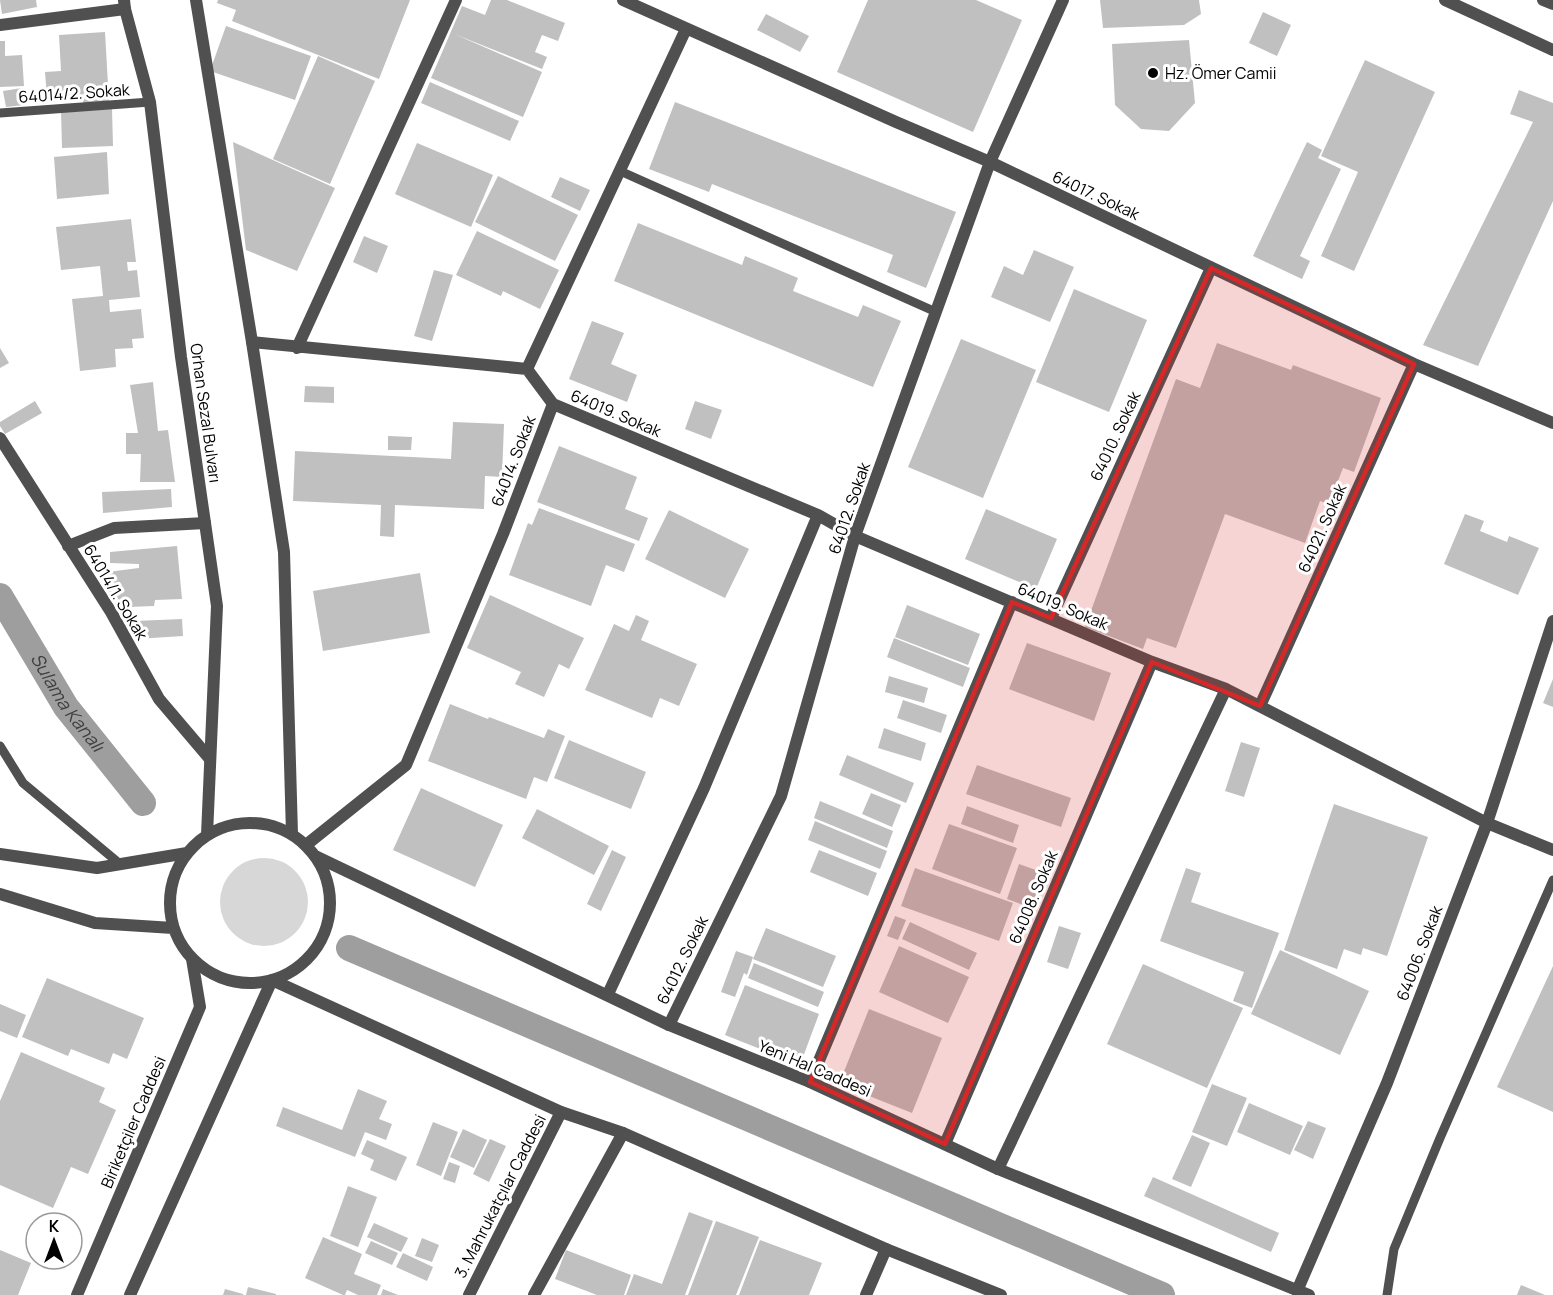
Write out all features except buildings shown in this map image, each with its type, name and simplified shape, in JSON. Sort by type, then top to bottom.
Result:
[{"type":"street","points":[[196,0],[284,552],[292,834]]},
{"type":"street","points":[[297,348],[456,0]]},
{"type":"street","name":"64017. Sokak","points":[[623,0],[990,162],[1414,364],[1553,423]]},
{"type":"street","name":"64012. Sokak","points":[[669,1025],[782,796],[855,536],[990,162],[1063,0]]},
{"type":"street","points":[[1445,0],[1553,50]]},
{"type":"street","points":[[1543,0],[1553,4]]},
{"type":"street","points":[[0,25],[125,5]]},
{"type":"street","name":"Orhan Sezal Bulvarı","points":[[125,5],[150,102],[181,357],[217,606],[207,835]]},
{"type":"street","points":[[252,342],[527,369],[686,29]]},
{"type":"street","name":"64010. Sokak","points":[[1051,618],[1211,268]]},
{"type":"street","name":"64021. Sokak","points":[[1260,706],[1414,364]]},
{"type":"street","name":"64014. Sokak","points":[[306,845],[406,765],[503,534],[553,404],[527,369]]},
{"type":"street","name":"64019. Sokak","points":[[553,404],[819,515],[855,536],[1152,663],[1226,689],[1487,823],[1553,850]]},
{"type":"street","name":"64014/1. Sokak","points":[[0,438],[111,612],[159,699],[210,759]]},
{"type":"street","points":[[608,994],[704,788],[819,515]]},
{"type":"street","points":[[68,546],[114,528],[205,523]]},
{"type":"street","points":[[810,1082],[1012,602]]},
{"type":"street","name":"64006. Sokak","points":[[1303,1293],[1487,823],[1553,621]]},
{"type":"street","name":"64008. Sokak","points":[[945,1144],[1152,663]]},
{"type":"street","points":[[998,1169],[1226,689]]},
{"type":"street","points":[[254,823],[274,826],[292,834],[315,856],[327,879],[330,904],[326,930],[314,952],[295,969],[272,980],[250,983],[229,980],[209,972],[192,959],[181,945],[173,928],[169,902],[174,876],[187,852],[207,835],[234,824],[254,823]]},
{"type":"street","points":[[0,854],[97,868],[187,852]]},
{"type":"street","name":"Yeni Hal Caddesi","points":[[315,856],[669,1025],[810,1082],[998,1169],[1303,1293]]},
{"type":"street","points":[[0,894],[95,923],[173,928]]},
{"type":"street","name":"Biriketçiler Caddesi","points":[[77,1295],[200,1007],[192,959]]},
{"type":"street","points":[[272,980],[561,1112],[623,1133],[886,1249],[1001,1295]]},
{"type":"street","points":[[130,1295],[272,980]]},
{"type":"street","name":"3. Mahrukatçılar Caddesi","points":[[469,1295],[561,1112]]},
{"type":"street","points":[[534,1295],[623,1133]]},
{"type":"street","points":[[866,1295],[886,1249]]},
{"type":"lane","name":"64014/2. Sokak","points":[[0,113],[150,102]]},
{"type":"lane","points":[[620,171],[936,312]]},
{"type":"lane","points":[[0,746],[23,783],[120,864]]},
{"type":"lane","points":[[1387,1295],[1394,1249],[1553,880]]},
{"type":"highlighted area","points":[[1211,268],[1414,364],[1260,706],[1152,662],[945,1144],[810,1082],[1012,602],[1051,618]]},
{"type":"shaded area","points":[[255,858],[273,858],[289,865],[301,877],[308,893],[308,911],[301,927],[289,939],[273,946],[255,946],[239,939],[227,927],[220,911],[220,893],[227,877],[239,865]]},
{"type":"waterway","name":"Sulama Kanalı","points":[[0,596],[66,707],[143,803]]},
{"type":"waterway","points":[[349,948],[1162,1295]]},
{"type":"place","name":"Hz. Ömer Camii","points":[[1153,73]]}]
